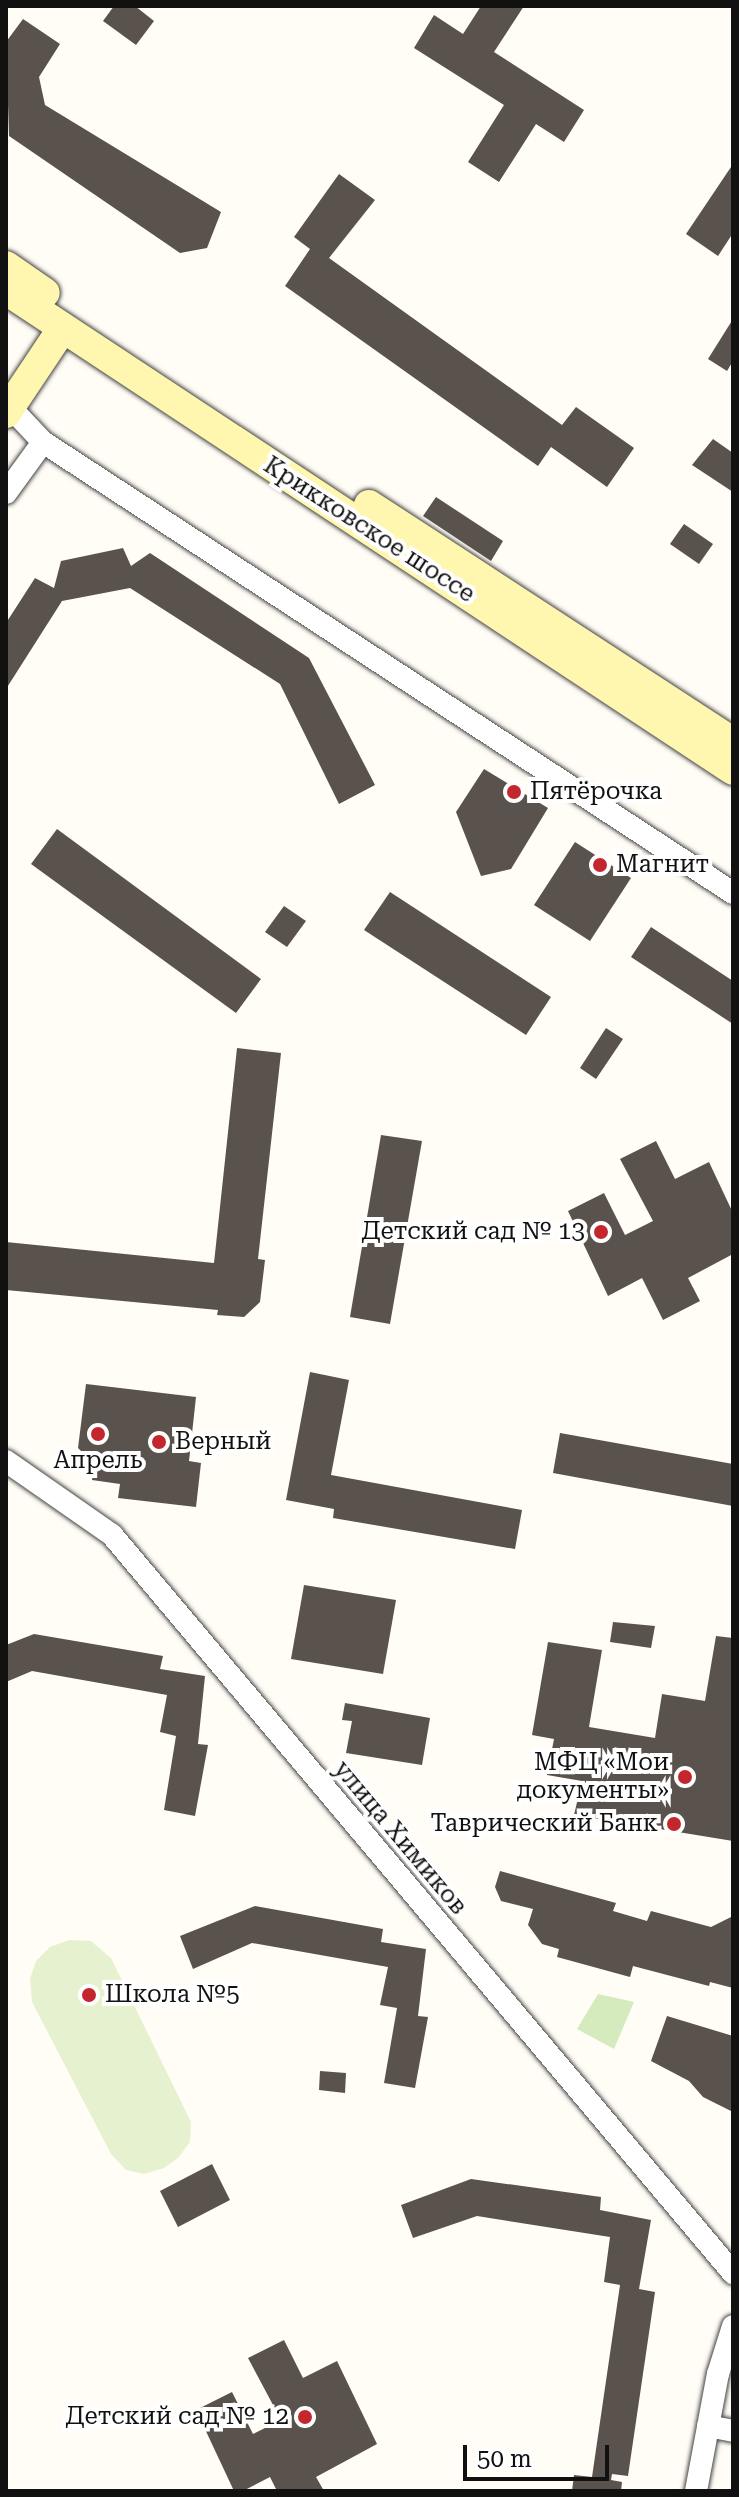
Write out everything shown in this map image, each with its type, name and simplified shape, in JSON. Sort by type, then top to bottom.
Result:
[{"type":"main road","points":[[6,266],[733,742]]},
{"type":"main road","name":"Крикковское шоссе","points":[[6,290],[733,770]]},
{"type":"main road","points":[[8,410],[62,329]]},
{"type":"street","points":[[8,410],[43,442],[733,893]]},
{"type":"street","points":[[6,493],[43,442]]},
{"type":"street","name":"улица Химиков","points":[[6,1461],[112,1535],[733,2273]]},
{"type":"street","points":[[696,2491],[708,2426],[733,2326]]},
{"type":"street","points":[[708,2426],[733,2431]]},
{"type":"green space","points":[[69,1940],[91,1941],[111,1958],[191,2122],[190,2142],[178,2158],[164,2168],[144,2174],[126,2170],[111,2154],[32,2002],[30,1979],[36,1961],[50,1947]]},
{"type":"green space","points":[[598,1994],[634,2002],[614,2049],[577,2029]]},
{"type":"building","points":[[114,6],[135,6],[154,21],[136,45],[103,21]]},
{"type":"building","points":[[481,6],[524,6],[494,52],[584,110],[564,142],[536,124],[499,182],[468,162],[504,105],[414,48],[434,15],[463,34]]},
{"type":"building","points":[[23,19],[60,44],[39,77],[45,105],[221,212],[207,248],[180,253],[9,136],[6,42]]},
{"type":"building","points":[[733,164],[733,233],[718,256],[686,234]]},
{"type":"building","points":[[339,174],[375,200],[329,258],[562,425],[576,407],[634,448],[607,487],[551,447],[538,466],[285,286],[310,249],[294,237]]},
{"type":"building","points":[[733,319],[733,361],[727,371],[708,359]]},
{"type":"building","points":[[713,439],[733,453],[733,492],[692,465]]},
{"type":"building","points":[[436,497],[503,541],[491,561],[423,516]]},
{"type":"building","points":[[684,524],[713,544],[699,564],[670,544]]},
{"type":"building","points":[[123,548],[131,566],[150,553],[309,658],[375,785],[339,804],[280,684],[130,588],[62,601],[6,689],[6,623],[35,578],[54,588],[61,561]]},
{"type":"building","points":[[484,769],[548,808],[511,869],[481,876],[456,812]]},
{"type":"building","points":[[57,829],[261,979],[236,1013],[31,864]]},
{"type":"building","points":[[575,842],[631,878],[590,941],[534,905]]},
{"type":"building","points":[[390,892],[551,997],[526,1035],[364,930]]},
{"type":"building","points":[[284,906],[306,921],[287,947],[265,932]]},
{"type":"building","points":[[651,927],[733,981],[733,1024],[631,957]]},
{"type":"building","points":[[606,1028],[623,1039],[596,1079],[580,1068]]},
{"type":"building","points":[[237,1048],[281,1053],[258,1259],[265,1260],[260,1302],[244,1317],[217,1315],[218,1310],[6,1290],[6,1242],[214,1263]]},
{"type":"building","points":[[381,1135],[422,1141],[390,1324],[350,1317]]},
{"type":"building","name":"Детский сад № 13","points":[[656,1141],[675,1179],[709,1162],[733,1213],[733,1254],[688,1278],[700,1301],[663,1320],[642,1278],[608,1296],[568,1211],[604,1193],[625,1235],[653,1221],[620,1159]]},
{"type":"building","points":[[310,1372],[349,1380],[331,1475],[522,1510],[515,1549],[333,1518],[334,1509],[286,1500]]},
{"type":"building","points":[[86,1384],[196,1397],[189,1461],[201,1463],[196,1507],[118,1498],[120,1484],[92,1480],[94,1464],[78,1448]]},
{"type":"building","points":[[560,1433],[733,1464],[733,1506],[553,1473]]},
{"type":"building","points":[[304,1585],[396,1600],[383,1674],[291,1659]]},
{"type":"building","points":[[613,1622],[655,1626],[651,1648],[610,1642]]},
{"type":"building","points":[[34,1634],[163,1656],[160,1669],[205,1676],[198,1744],[208,1745],[195,1816],[164,1810],[176,1736],[160,1732],[167,1695],[32,1671],[6,1682],[6,1645]]},
{"type":"building","points":[[716,1636],[733,1638],[733,1841],[574,1815],[582,1781],[547,1775],[554,1739],[532,1735],[548,1642],[602,1650],[589,1727],[655,1738],[662,1694],[705,1701]]},
{"type":"building","points":[[345,1703],[430,1718],[422,1765],[346,1753],[352,1721],[342,1720]]},
{"type":"building","points":[[500,1871],[616,1903],[613,1911],[647,1921],[651,1911],[711,1927],[733,1916],[733,1988],[710,1982],[709,1986],[633,1966],[630,1977],[557,1957],[559,1949],[542,1944],[528,1925],[533,1909],[501,1901],[495,1887]]},
{"type":"building","points":[[255,1906],[383,1929],[381,1942],[426,1949],[418,2016],[428,2017],[415,2088],[384,2083],[397,2008],[380,2005],[388,1967],[252,1943],[193,1969],[180,1936]]},
{"type":"building","points":[[667,2016],[733,2036],[733,2112],[703,2097],[689,2081],[651,2061]]},
{"type":"building","points":[[320,2071],[346,2073],[345,2093],[319,2090]]},
{"type":"building","points":[[212,2164],[230,2200],[178,2227],[160,2191]]},
{"type":"building","points":[[471,2179],[601,2197],[600,2210],[651,2220],[639,2289],[655,2292],[628,2476],[612,2474],[611,2480],[622,2482],[621,2491],[572,2491],[574,2475],[592,2477],[620,2285],[604,2282],[610,2237],[477,2216],[413,2238],[401,2205]]},
{"type":"building","name":"Детский сад № 12","points":[[284,2340],[303,2378],[337,2361],[377,2444],[316,2477],[324,2491],[277,2491],[270,2477],[243,2491],[234,2491],[196,2410],[232,2392],[253,2434],[281,2420],[248,2358]]},
{"type":"place","name":"Пятёрочка","points":[[514,792]]},
{"type":"place","name":"Магнит","points":[[600,865]]},
{"type":"place","name":"Детский сад № 13","points":[[601,1232]]},
{"type":"place","name":"Апрель","points":[[98,1434]]},
{"type":"place","name":"Верный","points":[[159,1442]]},
{"type":"place","name":"МФЦ «Мои документы»","points":[[685,1777]]},
{"type":"place","name":"Таврический Банк","points":[[674,1824]]},
{"type":"place","name":"Школа №5","points":[[89,1995]]},
{"type":"place","name":"Детский сад № 12","points":[[305,2417]]}]
